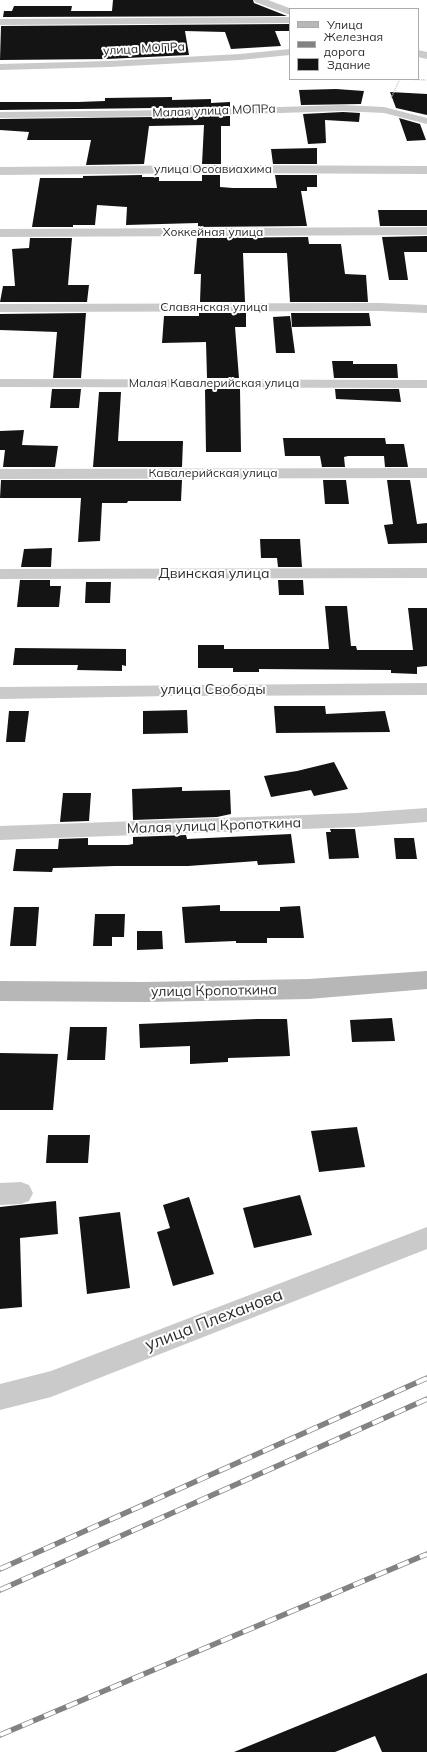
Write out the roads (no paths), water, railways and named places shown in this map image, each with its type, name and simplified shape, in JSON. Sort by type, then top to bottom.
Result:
[{"type":"main road","name":"улица Кропоткина","points":[[0,991],[144,992],[309,989],[427,980]]},
{"type":"street","points":[[259,0],[289,12]]},
{"type":"street","points":[[0,22],[289,20]]},
{"type":"street","name":"улица МОПРа","points":[[0,67],[109,64],[240,57],[289,52]]},
{"type":"street","name":"Малая улица МОПРа","points":[[0,115],[184,113],[343,108],[384,110],[427,121]]},
{"type":"street","name":"улица Осоавиахима","points":[[0,171],[216,169],[427,170]]},
{"type":"street","name":"Хоккейная улица","points":[[0,233],[427,231]]},
{"type":"street","name":"Славянская улица","points":[[0,308],[427,308]]},
{"type":"street","name":"Малая Кавалерийская улица","points":[[0,383],[427,384]]},
{"type":"street","name":"Кавалерийская улица","points":[[0,474],[427,473]]},
{"type":"street","name":"Двинская улица","points":[[0,574],[427,573]]},
{"type":"street","name":"улица Свободы","points":[[0,693],[171,690],[427,689]]},
{"type":"street","name":"Малая улица Кропоткина","points":[[0,833],[120,830],[357,820],[427,815]]},
{"type":"street","name":"улица Плеханова","points":[[0,1397],[51,1384],[427,1238]]},
{"type":"railway","points":[[0,1569],[427,1378]]},
{"type":"railway","points":[[0,1590],[427,1399]]},
{"type":"railway","points":[[0,1735],[427,1554]]}]
